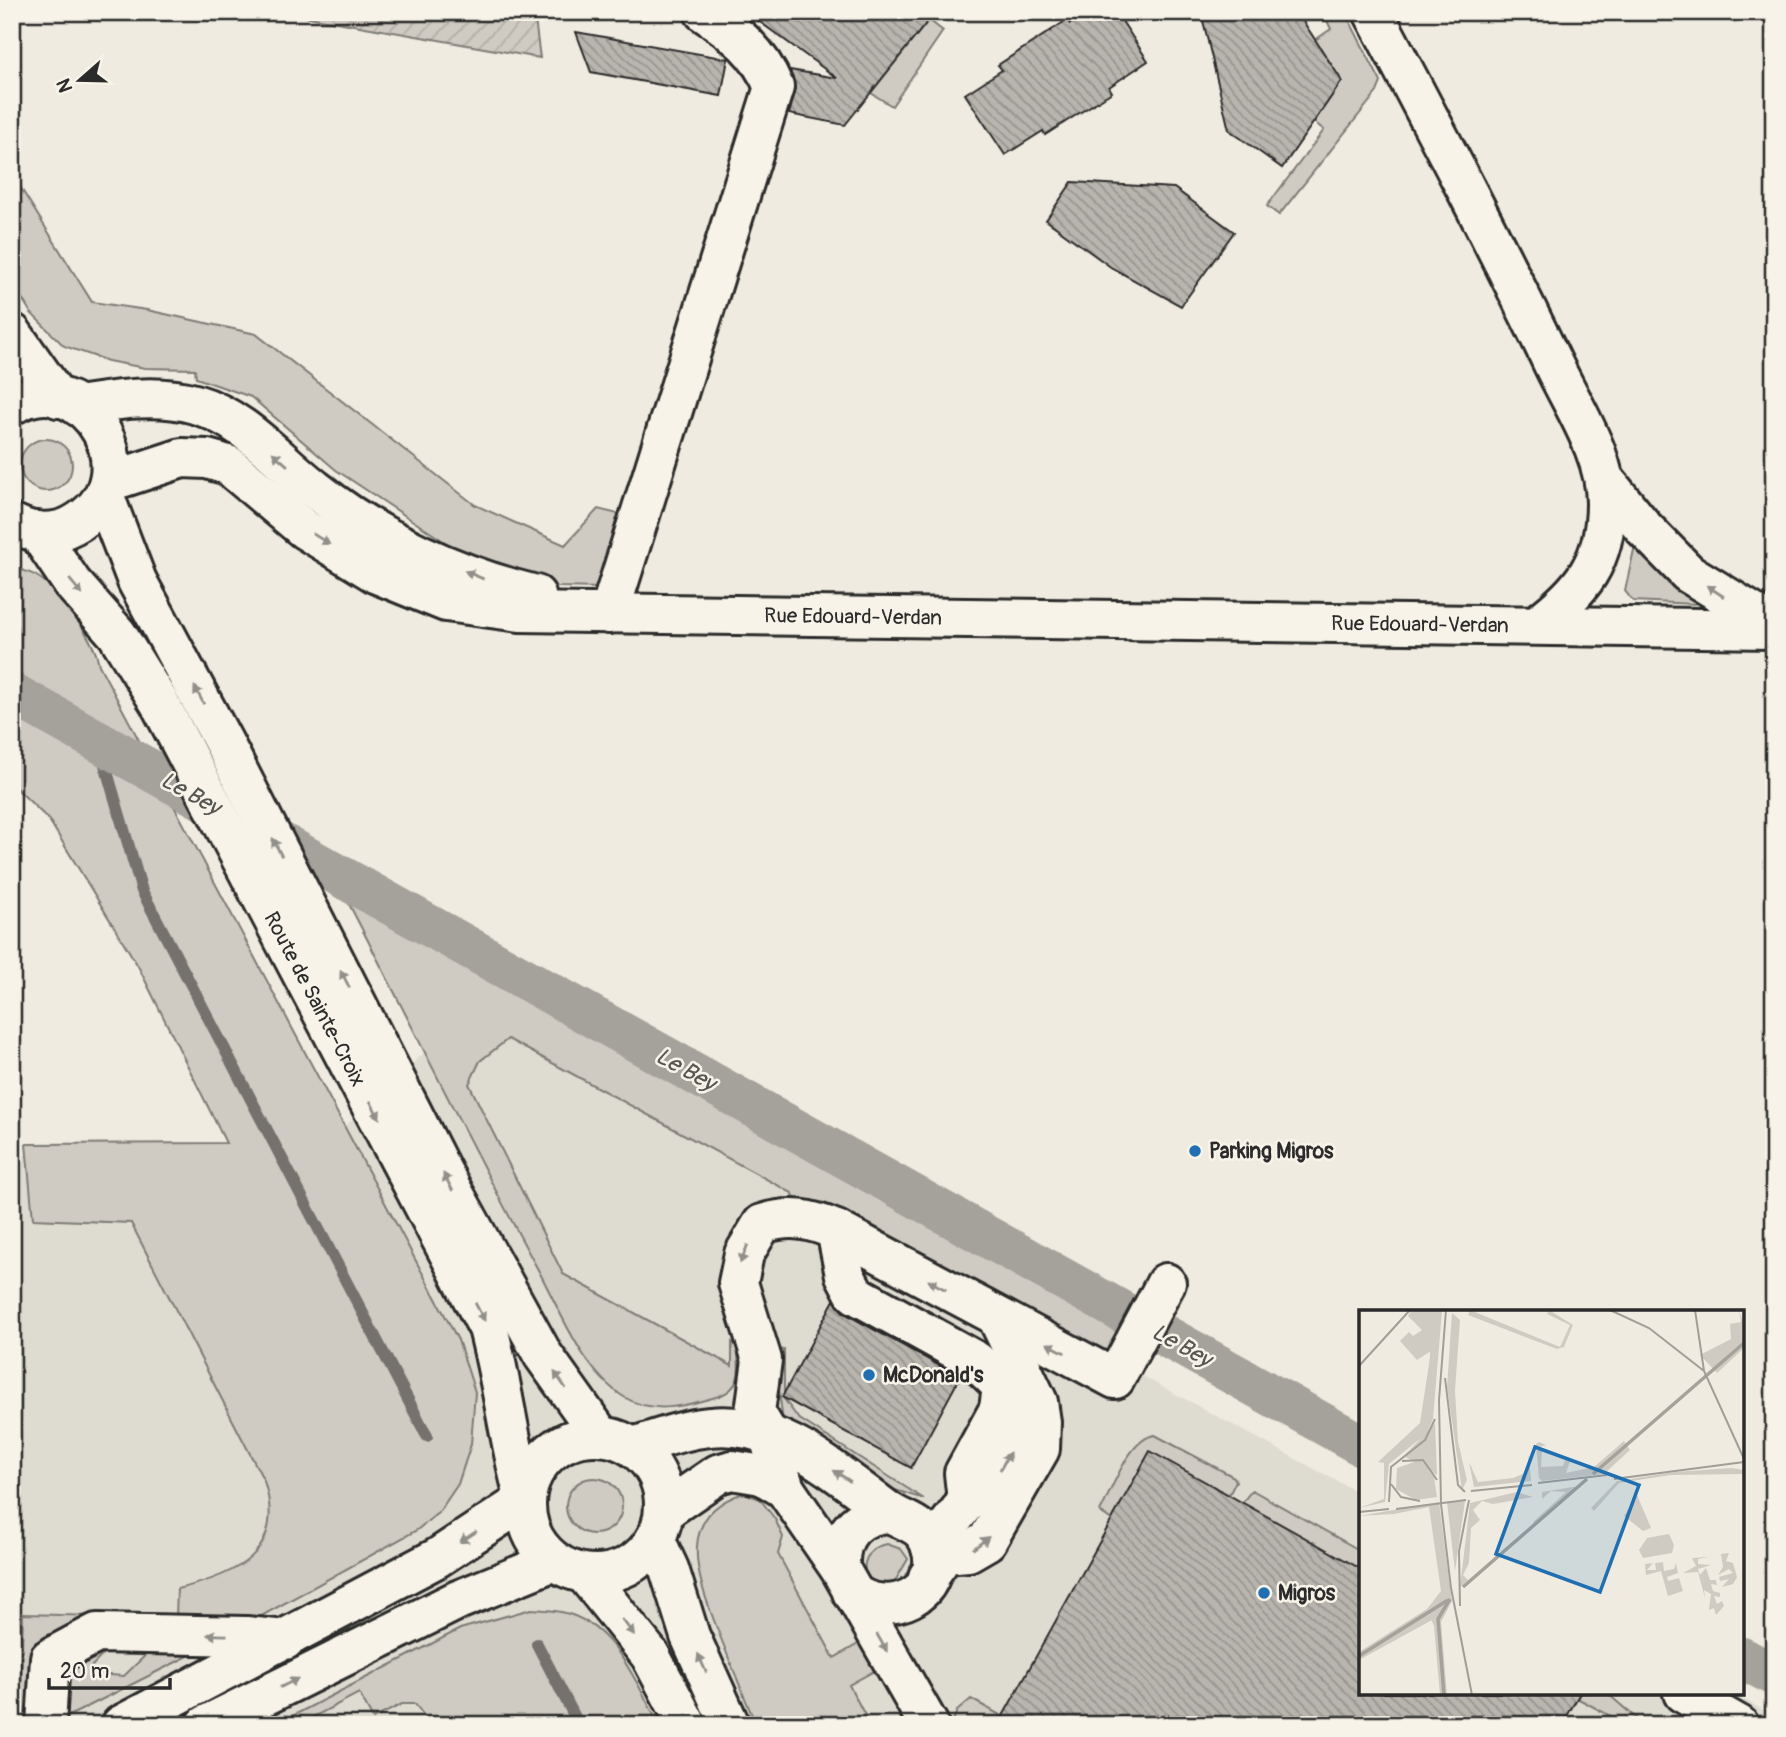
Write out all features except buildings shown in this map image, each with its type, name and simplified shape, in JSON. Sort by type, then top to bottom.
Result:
[{"type":"street","points":[[610,614],[775,87],[764,62],[731,31],[705,12]]},
{"type":"street","name":"Rue Edouard-Verdan","points":[[610,614],[1536,625],[1567,602],[1592,569],[1605,522],[1604,479],[1600,460],[1540,336],[1373,12]]},
{"type":"street","points":[[12,333],[68,402],[95,419],[107,438],[112,460],[107,489],[89,514],[69,527],[24,527]]},
{"type":"street","points":[[12,405],[38,397],[68,402],[125,399],[194,403],[221,414],[245,429],[317,492],[394,541],[499,586],[610,614]]},
{"type":"street","points":[[107,489],[182,458],[207,459],[228,465],[304,529],[377,574],[446,602],[520,612],[610,614]]},
{"type":"street","points":[[1604,479],[1644,528],[1688,573],[1774,627]]},
{"type":"street","name":"Route de Sainte-Croix","points":[[107,489],[137,581],[224,743],[444,1175],[536,1343],[617,1441]]},
{"type":"street","name":"Route de Sainte-Croix","points":[[24,527],[117,634],[159,702],[488,1328],[502,1381],[510,1446],[526,1500]]},
{"type":"street","points":[[1536,625],[1774,627]]},
{"type":"street","points":[[929,1725],[846,1581],[785,1489],[751,1425],[762,1360],[738,1283],[744,1254],[755,1231],[762,1224],[773,1221],[802,1219],[836,1230],[997,1317],[1118,1372],[1166,1283]]},
{"type":"street","points":[[836,1230],[845,1275],[856,1294],[976,1361],[1002,1387],[1017,1425],[1015,1444],[988,1493],[967,1501],[930,1562],[916,1595],[890,1606],[863,1601],[846,1581],[839,1554],[850,1529],[868,1516],[891,1513]]},
{"type":"street","points":[[930,1562],[945,1554],[968,1552],[987,1541],[1040,1449],[1041,1422],[1038,1402],[997,1317]]},
{"type":"street","points":[[687,1725],[650,1656],[569,1568],[537,1544],[528,1523],[526,1500],[531,1479],[542,1460],[558,1446],[578,1437],[617,1441],[710,1427],[751,1425],[830,1468],[869,1494],[891,1513],[914,1522],[930,1562]]},
{"type":"street","points":[[617,1441],[651,1464],[662,1486],[660,1525],[669,1569],[690,1636],[730,1725]]},
{"type":"street","points":[[206,1725],[458,1600],[569,1568],[606,1574],[626,1568],[643,1556],[660,1525],[718,1474],[732,1470],[762,1475],[785,1489]]},
{"type":"street","points":[[121,1725],[437,1558],[526,1500]]},
{"type":"street","points":[[46,1725],[50,1658],[97,1633],[246,1636],[285,1640]]},
{"type":"street","points":[[1687,1695],[1740,1725]]},
{"type":"shaded area","points":[[280,12],[534,12],[540,58]]},
{"type":"shaded area","points":[[1323,12],[1345,12],[1381,82],[1377,92],[1279,215],[1267,206],[1324,130],[1314,122],[1342,81],[1315,40],[1331,29]]},
{"type":"shaded area","points":[[929,20],[943,31],[892,106],[871,93]]},
{"type":"shaded area","points":[[12,174],[92,302],[147,310],[256,334],[475,505],[565,545],[598,509],[630,517],[601,588],[557,587],[507,575],[457,550],[336,470],[251,397],[196,378],[195,369],[145,368],[108,361],[64,346],[31,313],[12,282]]},
{"type":"shaded area","points":[[46,439],[56,441],[64,447],[70,455],[70,475],[64,483],[56,489],[46,491],[36,489],[28,483],[22,475],[20,465],[22,455],[28,447],[36,441]]},
{"type":"shaded area","points":[[1635,545],[1699,601],[1695,604],[1633,601],[1625,591]]},
{"type":"shaded area","points":[[12,567],[32,574],[47,584],[66,604],[84,630],[99,665],[458,1340],[475,1392],[471,1444],[458,1484],[439,1512],[417,1530],[247,1624],[96,1622],[34,1725],[12,1725],[12,1715],[20,1714],[23,1614],[176,1618],[177,1589],[219,1576],[252,1556],[262,1543],[269,1526],[269,1505],[264,1481],[131,1223],[33,1219],[26,1144],[226,1143],[138,966],[49,820],[12,784]]},
{"type":"shaded area","points":[[338,883],[1130,1326],[1112,1359],[801,1205],[792,1193],[508,1039],[480,1061],[469,1084],[563,1274],[732,1366],[732,1342],[737,1346],[738,1377],[731,1389],[725,1393],[669,1407],[646,1406],[624,1397],[595,1371],[573,1338]]},
{"type":"shaded area","points":[[477,1004],[1129,1369],[1359,1493],[1359,1695],[1736,1695],[1774,1716],[1774,1725],[12,1725],[12,1154],[294,1173]]},
{"type":"shaded area","points":[[784,1350],[784,1399],[798,1418],[924,1499],[892,1489],[783,1422],[774,1351]]},
{"type":"shaded area","points":[[1155,1435],[1234,1477],[1236,1481],[1229,1495],[1150,1452],[1112,1520],[1100,1512],[1129,1455],[1146,1438]]},
{"type":"shaded area","points":[[588,1478],[600,1478],[610,1482],[618,1490],[622,1506],[618,1522],[610,1530],[600,1534],[588,1534],[578,1530],[570,1522],[566,1512],[566,1500],[570,1490],[578,1482]]},
{"type":"shaded area","points":[[1252,1490],[1359,1550],[1359,1569],[1242,1503]]},
{"type":"shaded area","points":[[744,1493],[760,1499],[775,1519],[783,1537],[778,1554],[834,1658],[858,1644],[867,1646],[878,1660],[874,1671],[849,1685],[870,1725],[756,1725],[708,1604],[698,1566],[697,1548],[700,1530],[708,1515],[722,1503]]},
{"type":"shaded area","points":[[887,1544],[901,1549],[908,1559],[890,1590],[870,1582],[865,1569],[870,1553]]},
{"type":"shaded area","points":[[531,1609],[569,1614],[600,1632],[623,1660],[659,1725],[431,1725],[415,1704],[402,1704],[373,1719],[359,1693],[298,1725],[275,1725],[460,1629]]},
{"type":"shaded area","points":[[111,1646],[91,1667],[95,1674],[124,1676],[155,1646],[208,1646],[67,1717],[68,1679],[83,1652]]},
{"type":"shaded area","points":[[1579,1695],[1609,1695],[1644,1725],[1627,1725],[1577,1698]]},
{"type":"shaded area","points":[[971,1699],[1000,1715],[995,1725],[951,1725],[957,1711]]},
{"type":"waterway","name":"Le Bey","points":[[12,693],[1359,1444]]},
{"type":"waterway","points":[[98,741],[142,891],[427,1436]]},
{"type":"waterway","points":[[537,1644],[579,1725]]},
{"type":"waterway","name":"Le Bey","points":[[1744,1659],[1774,1675]]},
{"type":"place","name":"Parking Migros","points":[[1195,1151]]},
{"type":"place","name":"McDonald's","points":[[869,1375]]},
{"type":"place","name":"Migros","points":[[1264,1593]]}]
